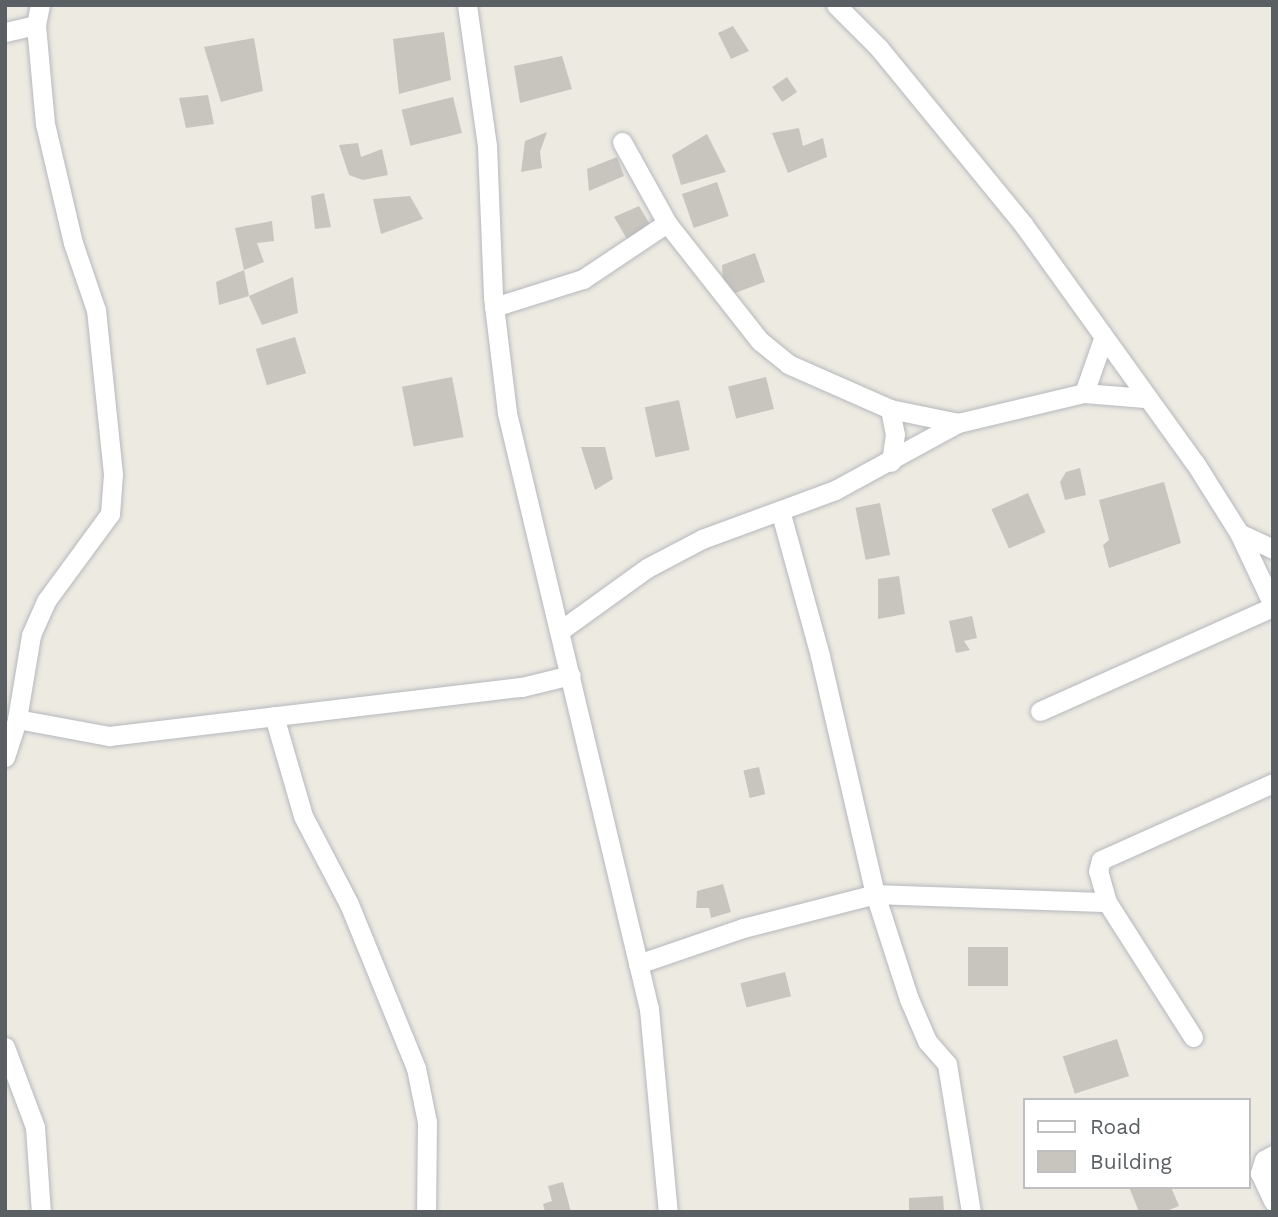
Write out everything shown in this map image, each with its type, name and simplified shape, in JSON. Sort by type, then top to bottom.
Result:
[{"type":"street","points":[[467,5],[487,146],[494,307],[517,470],[561,630],[649,1009],[668,1212]]},
{"type":"street","points":[[836,5],[879,48],[964,148],[1195,463],[1239,533],[1273,606],[1040,711]]},
{"type":"street","points":[[5,32],[38,15],[45,124],[73,243],[96,310],[113,474],[110,514],[46,600],[31,635],[17,719],[5,757]]},
{"type":"street","points":[[622,142],[667,223],[760,341],[788,364],[890,409],[958,423]]},
{"type":"street","points":[[494,307],[583,279],[667,223]]},
{"type":"street","points":[[1084,393],[1103,339]]},
{"type":"street","points":[[561,630],[647,568],[702,540],[781,513],[891,462],[958,423],[1084,393],[1145,398]]},
{"type":"street","points":[[890,409],[895,434],[891,462]]},
{"type":"street","points":[[781,513],[820,656],[875,894],[909,999],[927,1041],[947,1064],[971,1212]]},
{"type":"street","points":[[1239,533],[1273,549]]},
{"type":"street","points":[[17,719],[109,736],[522,687],[571,675]]},
{"type":"street","points":[[274,716],[303,816],[349,904],[416,1068],[427,1122],[426,1212]]},
{"type":"street","points":[[1193,1037],[1107,902],[1098,871],[1101,860],[1273,783]]},
{"type":"street","points":[[638,964],[743,928],[875,894],[1107,902]]},
{"type":"street","points":[[5,1047],[35,1127],[41,1212]]},
{"type":"street","points":[[1273,1155],[1264,1160],[1260,1173],[1273,1200]]},
{"type":"building","points":[[733,26],[749,51],[731,59],[718,33]]},
{"type":"building","points":[[444,32],[451,80],[399,94],[393,39]]},
{"type":"building","points":[[254,38],[263,91],[221,102],[204,47]]},
{"type":"building","points":[[562,56],[572,89],[520,103],[514,66]]},
{"type":"building","points":[[787,77],[797,92],[782,102],[772,87]]},
{"type":"building","points":[[208,95],[214,124],[186,128],[179,98]]},
{"type":"building","points":[[453,97],[462,133],[411,146],[402,110]]},
{"type":"building","points":[[799,128],[803,146],[823,138],[827,157],[788,173],[772,133]]},
{"type":"building","points":[[547,132],[540,152],[542,168],[521,172],[525,141]]},
{"type":"building","points":[[707,134],[726,172],[681,185],[672,155]]},
{"type":"building","points":[[358,143],[361,157],[382,149],[388,175],[363,180],[349,175],[339,145]]},
{"type":"building","points":[[617,157],[624,176],[589,191],[587,169]]},
{"type":"building","points":[[717,182],[729,216],[694,228],[682,194]]},
{"type":"building","points":[[324,193],[331,227],[315,229],[311,196]]},
{"type":"building","points":[[410,196],[423,219],[381,234],[373,199]]},
{"type":"building","points":[[639,206],[655,233],[627,239],[614,217]]},
{"type":"building","points":[[272,221],[274,241],[257,243],[264,262],[244,270],[235,228]]},
{"type":"building","points":[[755,253],[765,282],[724,297],[722,265]]},
{"type":"building","points":[[244,270],[249,296],[219,305],[216,282]]},
{"type":"building","points":[[293,277],[298,313],[262,325],[249,296]]},
{"type":"building","points":[[295,337],[306,373],[267,385],[256,349]]},
{"type":"building","points":[[452,377],[464,437],[414,447],[402,387]]},
{"type":"building","points":[[766,377],[774,409],[736,418],[728,386]]},
{"type":"building","points":[[679,400],[690,450],[655,457],[645,407]]},
{"type":"building","points":[[581,447],[605,447],[613,479],[595,490]]},
{"type":"building","points":[[1080,468],[1086,495],[1065,500],[1060,482],[1066,472]]},
{"type":"building","points":[[1164,482],[1181,543],[1109,568],[1103,545],[1109,540],[1099,500]]},
{"type":"building","points":[[1028,493],[1045,532],[1009,549],[991,509]]},
{"type":"building","points":[[880,503],[890,555],[866,560],[855,508]]},
{"type":"building","points":[[899,576],[905,614],[878,619],[878,579]]},
{"type":"building","points":[[972,616],[977,638],[964,641],[970,650],[956,653],[949,621]]},
{"type":"building","points":[[759,767],[765,794],[750,798],[743,771]]},
{"type":"building","points":[[723,884],[731,912],[711,918],[709,908],[696,908],[697,891]]},
{"type":"building","points":[[968,947],[1008,947],[1008,986],[968,986]]},
{"type":"building","points":[[785,972],[791,996],[746,1007],[740,983]]},
{"type":"building","points":[[1117,1039],[1129,1076],[1075,1094],[1063,1057]]},
{"type":"building","points":[[563,1182],[571,1212],[545,1212],[543,1204],[552,1201],[548,1186]]},
{"type":"building","points":[[1130,1189],[1172,1189],[1179,1206],[1164,1212],[1139,1212]]},
{"type":"building","points":[[943,1196],[944,1212],[909,1212],[909,1198]]}]
